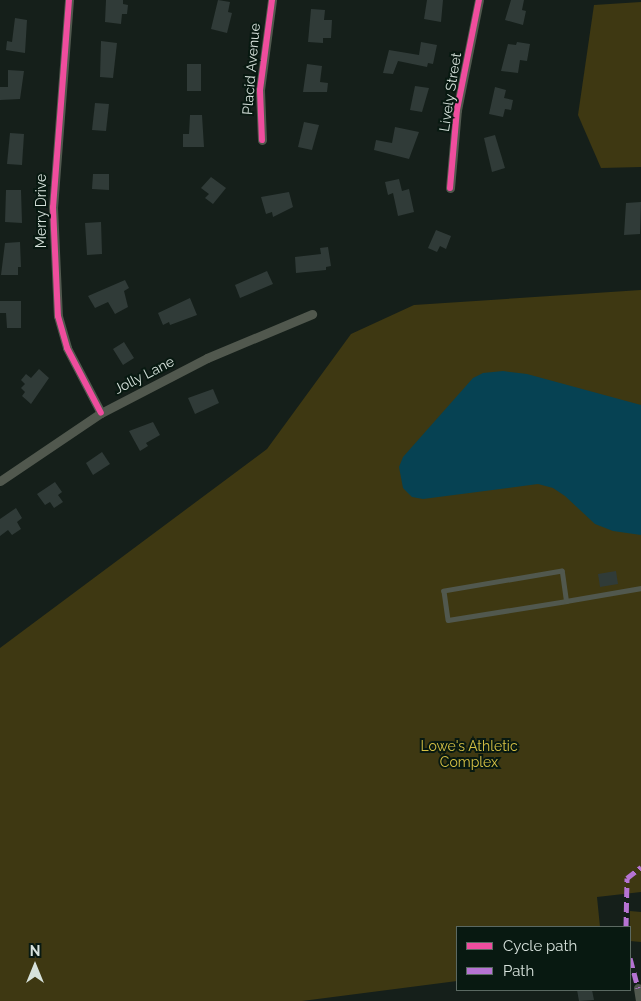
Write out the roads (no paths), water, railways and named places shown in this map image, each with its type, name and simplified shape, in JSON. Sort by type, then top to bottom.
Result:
[{"type":"street","name":"Merry Drive","points":[[69,0],[53,207],[58,316],[67,348],[101,413]]},
{"type":"street","name":"Placid Avenue","points":[[262,140],[260,90],[272,0]]},
{"type":"street","name":"Lively Street","points":[[450,188],[457,110],[479,0]]},
{"type":"street","name":"Jolly Lane","points":[[0,481],[101,413],[207,358],[312,314]]},
{"type":"street","points":[[638,988],[640,1001]]},
{"type":"lane","points":[[566,600],[562,572],[444,591],[448,620],[641,588]]},
{"type":"water","points":[[503,371],[527,374],[641,405],[641,535],[613,531],[595,524],[565,496],[553,488],[538,484],[423,499],[412,497],[403,488],[399,467],[403,457],[473,378],[483,373]]},
{"type":"park label","name":"Lowe's Athletic Complex","points":[[469,754]]}]
